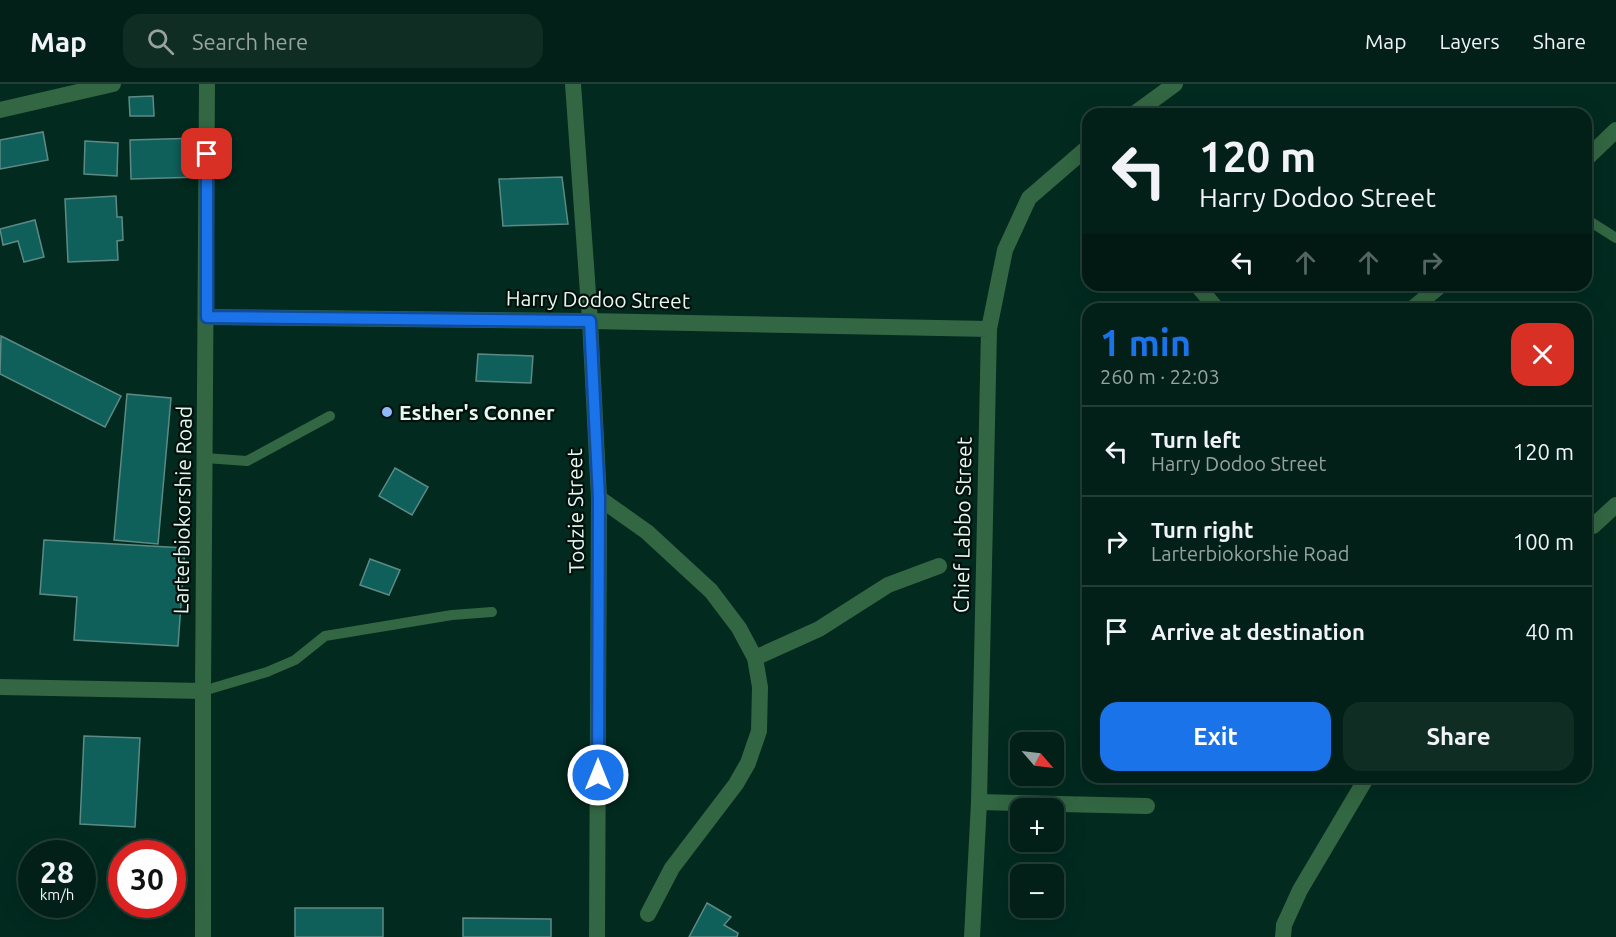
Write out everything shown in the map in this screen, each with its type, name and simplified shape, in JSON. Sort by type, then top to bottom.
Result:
[{"type":"street","points":[[0,110],[113,84]]},
{"type":"street","name":"Larterbiokorshie Road","points":[[203,937],[207,84]]},
{"type":"street","name":"Todzie Street","points":[[573,84],[590,321],[599,498],[597,937]]},
{"type":"street","points":[[1142,108],[1175,84]]},
{"type":"street","points":[[1592,153],[1616,130]]},
{"type":"street","name":"Chief Labbo Street","points":[[972,937],[979,802],[989,329],[1005,250],[1029,198],[1082,155]]},
{"type":"street","points":[[1202,291],[1212,303]]},
{"type":"street","points":[[1419,303],[1434,291]]},
{"type":"street","name":"Harry Dodoo Street","points":[[207,317],[590,321],[989,329]]},
{"type":"street","points":[[599,498],[647,532],[711,591],[739,627],[755,658],[760,687],[759,731],[748,763],[736,784],[672,868],[648,914]]},
{"type":"street","points":[[1593,526],[1616,506]]},
{"type":"street","points":[[755,658],[819,629],[888,585],[939,566]]},
{"type":"street","points":[[0,687],[203,691]]},
{"type":"street","points":[[1283,937],[1284,926],[1300,890],[1363,783]]},
{"type":"street","points":[[979,802],[1147,806]]},
{"type":"lane","points":[[1592,223],[1616,238]]},
{"type":"lane","points":[[205,458],[247,461],[330,416]]},
{"type":"lane","points":[[203,691],[267,672],[295,660],[325,636],[452,615],[492,612]]},
{"type":"building","points":[[153,96],[154,116],[130,116],[129,97]]},
{"type":"building","points":[[43,132],[48,160],[0,169],[0,140]]},
{"type":"building","points":[[199,138],[200,177],[131,179],[130,140]]},
{"type":"building","points":[[85,141],[118,143],[117,176],[84,174]]},
{"type":"building","points":[[562,177],[568,224],[503,226],[499,179]]},
{"type":"building","points":[[116,196],[117,217],[122,217],[123,240],[117,241],[118,260],[68,262],[65,199]]},
{"type":"building","points":[[35,220],[44,257],[24,262],[18,241],[3,245],[0,229]]},
{"type":"building","points":[[1,336],[121,396],[105,427],[0,374]]},
{"type":"building","points":[[478,354],[533,356],[531,383],[476,381]]},
{"type":"building","points":[[127,394],[171,398],[158,544],[114,540]]},
{"type":"building","points":[[395,468],[428,487],[412,515],[379,496]]},
{"type":"building","points":[[44,540],[185,548],[178,646],[74,640],[77,597],[40,594]]},
{"type":"building","points":[[370,559],[400,570],[389,595],[360,585]]},
{"type":"building","points":[[84,736],[140,738],[135,827],[80,824]]},
{"type":"building","points":[[707,903],[731,917],[724,925],[738,933],[737,937],[689,937]]},
{"type":"building","points":[[295,908],[383,908],[383,937],[295,937]]},
{"type":"building","points":[[463,918],[551,919],[551,937],[463,937]]},
{"type":"place","name":"Esther's Conner","points":[[387,412]]},
{"type":"route","points":[[207,154],[207,317],[590,321],[599,498],[598,775]]}]
